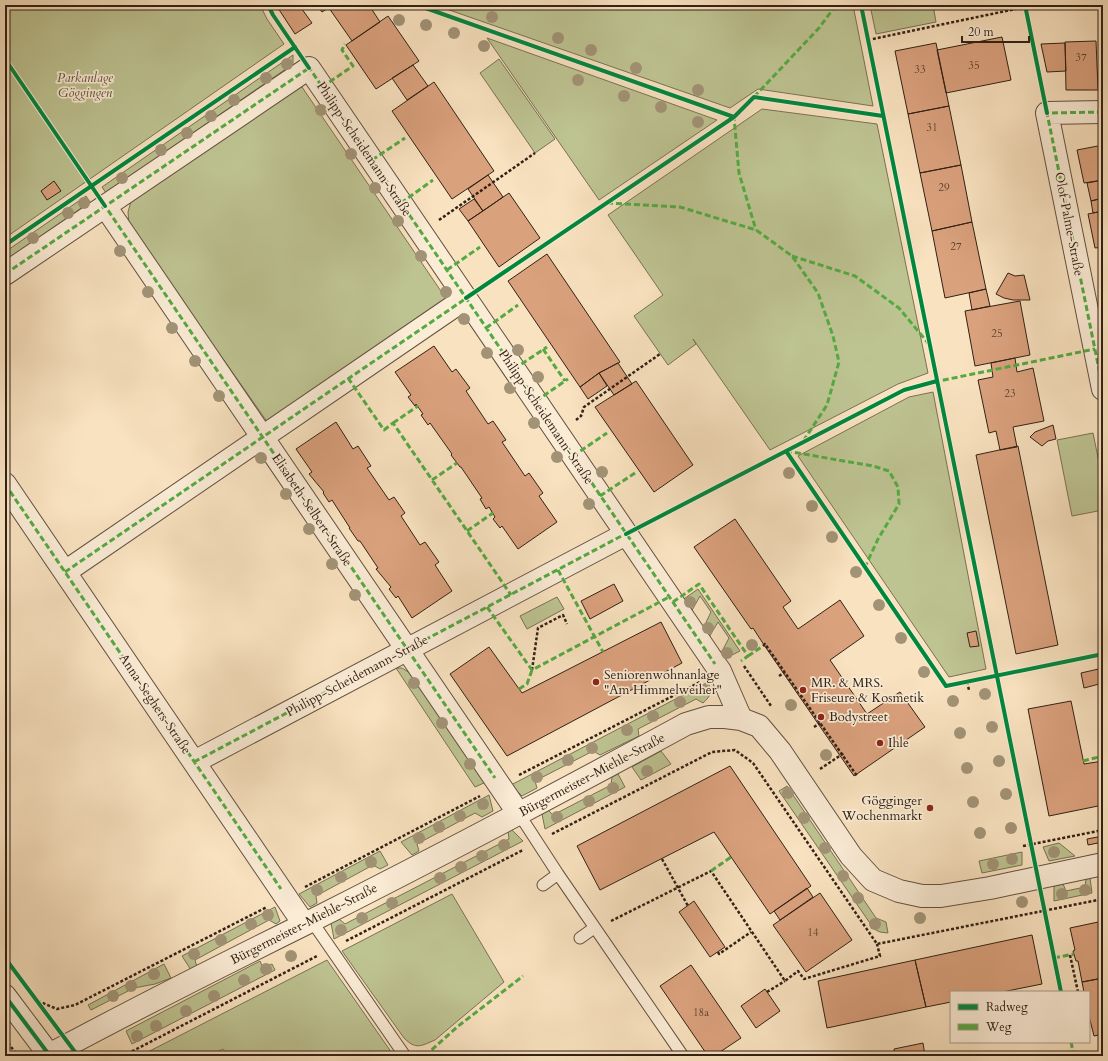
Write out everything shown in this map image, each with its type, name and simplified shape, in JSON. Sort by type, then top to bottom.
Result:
[{"type":"street","name":"Philipp-Scheidemann-Straße","points":[[5,274],[309,68],[720,671],[741,719]]},
{"type":"street","name":"Olof-Palme-Straße","points":[[1103,112],[1047,113],[1103,389]]},
{"type":"street","name":"Elisabeth-Selbert-Straße","points":[[105,206],[519,814]]},
{"type":"street","points":[[65,572],[466,298]]},
{"type":"street","name":"Anna-Seghers-Straße","points":[[5,484],[286,897],[308,922]]},
{"type":"street","name":"Philipp-Scheidemann-Straße","points":[[194,762],[626,534]]},
{"type":"street","name":"Bürgermeister-Miehle-Straße","points":[[49,1055],[166,992],[308,922],[519,814],[686,724],[709,717],[741,719],[759,726],[772,741],[851,856],[873,880],[899,891],[922,896],[941,896],[990,888],[1103,864]]},
{"type":"street","points":[[5,996],[49,1055]]},
{"type":"lane","points":[[519,814],[594,928],[683,1056]]},
{"type":"lane","points":[[543,884],[558,874]]},
{"type":"lane","points":[[308,922],[331,949],[405,1056]]},
{"type":"lane","points":[[580,938],[594,928]]},
{"type":"path","points":[[868,40],[1025,7]]},
{"type":"path","points":[[421,232],[535,153]]},
{"type":"path","points":[[558,433],[581,416],[584,407],[660,354]]},
{"type":"path","points":[[532,670],[538,628],[563,616],[567,624]]},
{"type":"path","points":[[763,646],[766,644],[857,776]]},
{"type":"path","points":[[36,1000],[56,1010],[75,1005],[720,671]]},
{"type":"path","points":[[779,676],[784,672]]},
{"type":"path","points":[[967,682],[969,690]]},
{"type":"path","points":[[814,726],[820,723]]},
{"type":"path","points":[[123,1056],[712,752],[735,750],[753,763],[877,944],[880,956],[804,979],[798,971],[767,992]]},
{"type":"path","points":[[816,772],[843,754]]},
{"type":"path","points":[[1023,846],[1103,830]]},
{"type":"path","points":[[662,859],[688,906]]},
{"type":"path","points":[[594,928],[711,872],[785,981]]},
{"type":"path","points":[[877,944],[1103,899]]},
{"type":"path","points":[[718,952],[719,954],[751,932]]},
{"type":"path","points":[[1070,955],[1078,991]]},
{"type":"path","points":[[5,1039],[18,1056]]},
{"type":"green space","name":"Parkanlage Göggingen","points":[[5,5],[260,5],[267,19],[284,44],[5,238]]},
{"type":"green space","points":[[435,5],[853,5],[873,106],[758,89],[730,108]]},
{"type":"green space","points":[[870,5],[933,5],[936,22],[876,34]]},
{"type":"green space","points":[[487,38],[717,120],[599,200]]},
{"type":"green space","points":[[293,55],[293,64],[106,193],[102,187]]},
{"type":"green space","points":[[499,59],[555,139],[535,153],[480,73]]},
{"type":"green space","points":[[302,87],[447,300],[268,423],[129,225],[128,212],[132,198],[286,91]]},
{"type":"green space","points":[[762,109],[877,124],[928,373],[898,384],[770,450],[693,339],[696,344],[668,365],[634,316],[663,295],[608,215]]},
{"type":"green space","points":[[86,196],[90,202],[5,261],[5,252]]},
{"type":"green space","points":[[933,392],[986,669],[949,677],[798,456],[909,397]]},
{"type":"green space","points":[[1093,433],[1103,482],[1103,510],[1072,516],[1057,440]]},
{"type":"green space","points":[[698,589],[740,651],[722,660],[719,657],[729,638],[718,622],[708,639],[702,631],[711,612],[700,596],[690,614],[681,601]]},
{"type":"green space","points":[[557,597],[564,609],[527,629],[520,616]]},
{"type":"green space","points":[[396,668],[402,668],[413,675],[486,782],[475,787]]},
{"type":"green space","points":[[708,682],[710,694],[703,703],[696,699],[638,729],[639,736],[600,755],[593,751],[535,781],[537,788],[522,796],[511,785]]},
{"type":"green space","points":[[661,751],[671,764],[641,780],[632,767]]},
{"type":"green space","points":[[618,774],[625,787],[545,829],[542,814],[548,810],[553,815],[611,785],[612,777]]},
{"type":"green space","points":[[787,786],[876,918],[886,922],[888,933],[880,932],[874,929],[779,791]]},
{"type":"green space","points":[[489,795],[493,811],[482,817],[475,813],[417,844],[419,851],[412,855],[401,842]]},
{"type":"green space","points":[[511,829],[523,841],[334,939],[331,923],[339,919],[345,924],[509,839],[508,831]]},
{"type":"green space","points":[[1059,843],[1075,856],[1049,861],[1043,847]]},
{"type":"green space","points":[[380,851],[388,865],[380,869],[373,865],[316,896],[317,903],[310,907],[299,894]]},
{"type":"green space","points":[[1022,852],[1022,865],[982,873],[979,861]]},
{"type":"green space","points":[[1090,878],[1092,893],[1054,901],[1054,886],[1063,884],[1066,891],[1085,887],[1086,879]]},
{"type":"green space","points":[[452,894],[504,982],[435,1040],[419,1046],[408,1042],[404,1038],[342,951]]},
{"type":"green space","points":[[275,907],[280,921],[276,924],[269,920],[195,960],[197,967],[191,970],[182,956]]},
{"type":"green space","points":[[327,960],[394,1056],[228,1056],[223,1049],[209,1056],[140,1056]]},
{"type":"green space","points":[[260,961],[263,968],[272,964],[275,970],[132,1044],[126,1031]]},
{"type":"green space","points":[[164,964],[171,978],[155,984],[134,988],[91,1010],[88,1005]]},
{"type":"building","points":[[276,5],[299,5],[312,23],[295,34]]},
{"type":"building","points":[[317,5],[333,5],[322,12]]},
{"type":"building","points":[[333,5],[369,5],[380,22],[352,41],[329,8]]},
{"type":"building","points":[[388,16],[419,61],[376,89],[346,45]]},
{"type":"building","points":[[1002,37],[1011,80],[946,93],[937,50]]},
{"type":"building","points":[[1096,41],[1098,90],[1066,90],[1065,42]]},
{"type":"building","points":[[936,43],[949,106],[908,114],[895,51]]},
{"type":"building","points":[[1065,43],[1066,71],[1047,72],[1041,44]]},
{"type":"building","points":[[413,65],[428,86],[407,100],[392,78]]},
{"type":"building","points":[[434,82],[494,171],[452,199],[392,111]]},
{"type":"building","points":[[949,106],[961,165],[920,173],[908,114]]},
{"type":"building","points":[[1103,145],[1103,180],[1084,183],[1077,150]]},
{"type":"building","points":[[961,165],[972,222],[932,231],[920,173]]},
{"type":"building","points":[[488,175],[503,197],[483,211],[468,189]]},
{"type":"building","points":[[1103,180],[1103,198],[1091,201],[1087,183]]},
{"type":"building","points":[[54,181],[61,191],[47,200],[41,191]]},
{"type":"building","points":[[509,193],[540,238],[499,267],[468,221]]},
{"type":"building","points":[[1103,198],[1103,211],[1093,213],[1091,201]]},
{"type":"building","points":[[474,199],[483,211],[468,221],[459,209]]},
{"type":"building","points":[[1103,211],[1103,247],[1095,248],[1088,214]]},
{"type":"building","points":[[972,222],[986,289],[945,298],[932,231]]},
{"type":"building","points":[[547,254],[620,362],[599,373],[580,387],[508,281]]},
{"type":"building","points":[[1008,273],[1015,276],[1024,275],[1030,300],[1013,300],[996,294]]},
{"type":"building","points":[[986,289],[990,306],[972,310],[969,293]]},
{"type":"building","points":[[1020,301],[1030,355],[975,366],[965,311]]},
{"type":"building","points":[[434,346],[452,372],[456,369],[470,388],[466,391],[488,424],[493,421],[506,440],[502,442],[525,476],[529,473],[543,493],[539,496],[557,522],[518,549],[502,526],[500,528],[493,519],[495,517],[489,507],[486,509],[480,499],[482,498],[451,455],[452,454],[430,423],[428,425],[416,404],[415,406],[408,397],[411,395],[395,372]]},
{"type":"building","points":[[1015,358],[1017,372],[1033,368],[1044,421],[1013,427],[1017,447],[1000,450],[996,431],[989,433],[978,380],[993,377],[991,363]]},
{"type":"building","points":[[618,363],[632,384],[614,395],[599,373]]},
{"type":"building","points":[[599,373],[607,386],[588,399],[580,387]]},
{"type":"building","points":[[636,381],[693,465],[654,492],[595,407]]},
{"type":"building","points":[[336,422],[353,449],[358,446],[371,466],[367,468],[389,500],[394,497],[405,513],[401,516],[420,545],[425,542],[439,562],[435,565],[452,591],[412,618],[398,596],[396,598],[389,589],[391,587],[376,569],[378,568],[360,541],[358,541],[349,528],[332,500],[329,502],[323,493],[324,492],[309,474],[312,472],[296,449]]},
{"type":"building","points":[[1053,425],[1056,439],[1048,441],[1042,446],[1030,437],[1035,432]]},
{"type":"building","points":[[1018,446],[1058,645],[1016,654],[976,455]]},
{"type":"building","points":[[735,519],[791,601],[783,607],[798,629],[840,600],[864,636],[830,660],[867,714],[900,692],[925,727],[854,776],[753,628],[751,629],[694,547]]},
{"type":"building","points":[[614,584],[623,601],[590,619],[581,601]]},
{"type":"building","name":"Seniorenwohnanlage \"Am Himmelweiher\"","points":[[661,622],[682,663],[507,756],[450,674],[489,647],[522,693]]},
{"type":"building","points":[[976,631],[979,646],[970,647],[967,633]]},
{"type":"building","points":[[1103,668],[1103,683],[1084,688],[1081,673]]},
{"type":"building","points":[[1071,701],[1084,764],[1103,761],[1103,805],[1049,816],[1028,709]]},
{"type":"building","points":[[730,766],[811,886],[770,914],[714,832],[600,890],[577,846]]},
{"type":"building","points":[[1103,836],[1103,842],[1088,845],[1087,839]]},
{"type":"building","points":[[807,888],[813,897],[780,920],[774,911]]},
{"type":"building","points":[[820,893],[852,940],[806,972],[773,925]]},
{"type":"building","points":[[694,901],[725,947],[710,957],[679,912]]},
{"type":"building","points":[[1103,921],[1103,978],[1082,982],[1078,961],[1076,961],[1073,951],[1075,950],[1070,928]]},
{"type":"building","points":[[1032,935],[1042,984],[1007,991],[950,991],[950,1002],[926,1007],[915,960]]},
{"type":"building","points":[[915,960],[926,1007],[827,1028],[818,981]]},
{"type":"building","points":[[691,965],[741,1038],[714,1056],[708,1056],[660,986]]},
{"type":"building","points":[[1103,978],[1103,1034],[1094,1036],[1090,1020],[1090,991],[1084,991],[1082,982]]},
{"type":"building","points":[[765,989],[780,1011],[756,1028],[741,1006]]},
{"type":"building","points":[[923,1043],[925,1056],[895,1056],[894,1049]]},
{"type":"marked path","points":[[754,97],[819,28],[836,5]]},
{"type":"marked path","points":[[322,87],[353,66],[342,50],[345,44]]},
{"type":"marked path","points":[[308,66],[715,664]]},
{"type":"marked path","points":[[5,274],[309,68]]},
{"type":"marked path","points":[[1103,112],[1047,113],[1103,389]]},
{"type":"marked path","points":[[732,117],[734,117],[739,173],[756,230]]},
{"type":"marked path","points":[[372,160],[405,138]]},
{"type":"marked path","points":[[401,203],[433,180]]},
{"type":"marked path","points":[[103,203],[495,778]]},
{"type":"marked path","points":[[607,203],[680,207],[756,230],[792,256],[818,293],[833,336],[839,362],[827,405],[804,440]]},
{"type":"marked path","points":[[447,270],[480,247]]},
{"type":"marked path","points":[[792,256],[855,276],[899,308],[928,343]]},
{"type":"marked path","points":[[65,572],[468,297]]},
{"type":"marked path","points":[[486,328],[518,305]]},
{"type":"marked path","points":[[514,369],[547,347]]},
{"type":"marked path","points":[[543,349],[565,381]]},
{"type":"marked path","points":[[934,382],[1095,349]]},
{"type":"marked path","points":[[348,378],[384,430],[393,423],[511,595]]},
{"type":"marked path","points":[[536,401],[568,379]]},
{"type":"marked path","points":[[393,423],[418,406]]},
{"type":"marked path","points":[[573,456],[607,433]]},
{"type":"marked path","points":[[786,451],[873,466],[889,471],[898,487],[899,504],[878,539],[865,567]]},
{"type":"marked path","points":[[432,480],[457,463]]},
{"type":"marked path","points":[[600,496],[635,473]]},
{"type":"marked path","points":[[5,484],[281,889]]},
{"type":"marked path","points":[[467,531],[493,513]]},
{"type":"marked path","points":[[194,762],[629,532]]},
{"type":"marked path","points":[[558,570],[603,652]]},
{"type":"marked path","points":[[673,602],[699,584],[748,656],[741,661]]},
{"type":"marked path","points":[[487,607],[532,670],[669,597]]},
{"type":"marked path","points":[[748,656],[763,646]]},
{"type":"marked path","points":[[519,689],[527,684],[532,670]]},
{"type":"marked path","points":[[1083,761],[1103,756]]},
{"type":"marked path","points":[[711,871],[731,857]]},
{"type":"marked path","points":[[1054,958],[1074,954]]},
{"type":"marked path","points":[[425,1056],[457,1027],[523,976]]},
{"type":"marked path","points":[[1071,1043],[1074,1056]]},
{"type":"cycle path","points":[[268,5],[273,15],[309,68]]},
{"type":"cycle path","points":[[417,5],[734,117]]},
{"type":"cycle path","points":[[861,5],[1061,991]]},
{"type":"cycle path","points":[[1025,5],[1047,113]]},
{"type":"cycle path","points":[[5,245],[295,47]]},
{"type":"cycle path","points":[[5,59],[105,206]]},
{"type":"cycle path","points":[[466,298],[734,117],[754,97],[883,116]]},
{"type":"cycle path","points":[[626,534],[904,390],[937,381]]},
{"type":"cycle path","points":[[786,451],[946,686],[1103,654]]},
{"type":"cycle path","points":[[5,958],[78,1056]]},
{"type":"cycle path","points":[[5,996],[50,1056]]},
{"type":"place","name":"Seniorenwohnanlage \"Am Himmelweiher\"","points":[[596,682]]},
{"type":"place","name":"MR. & MRS. Friseure & Kosmetik","points":[[803,690]]},
{"type":"place","name":"Bodystreet","points":[[821,717]]},
{"type":"place","name":"Ihle","points":[[880,743]]},
{"type":"place","name":"Gögginger Wochenmarkt","points":[[930,808]]}]
